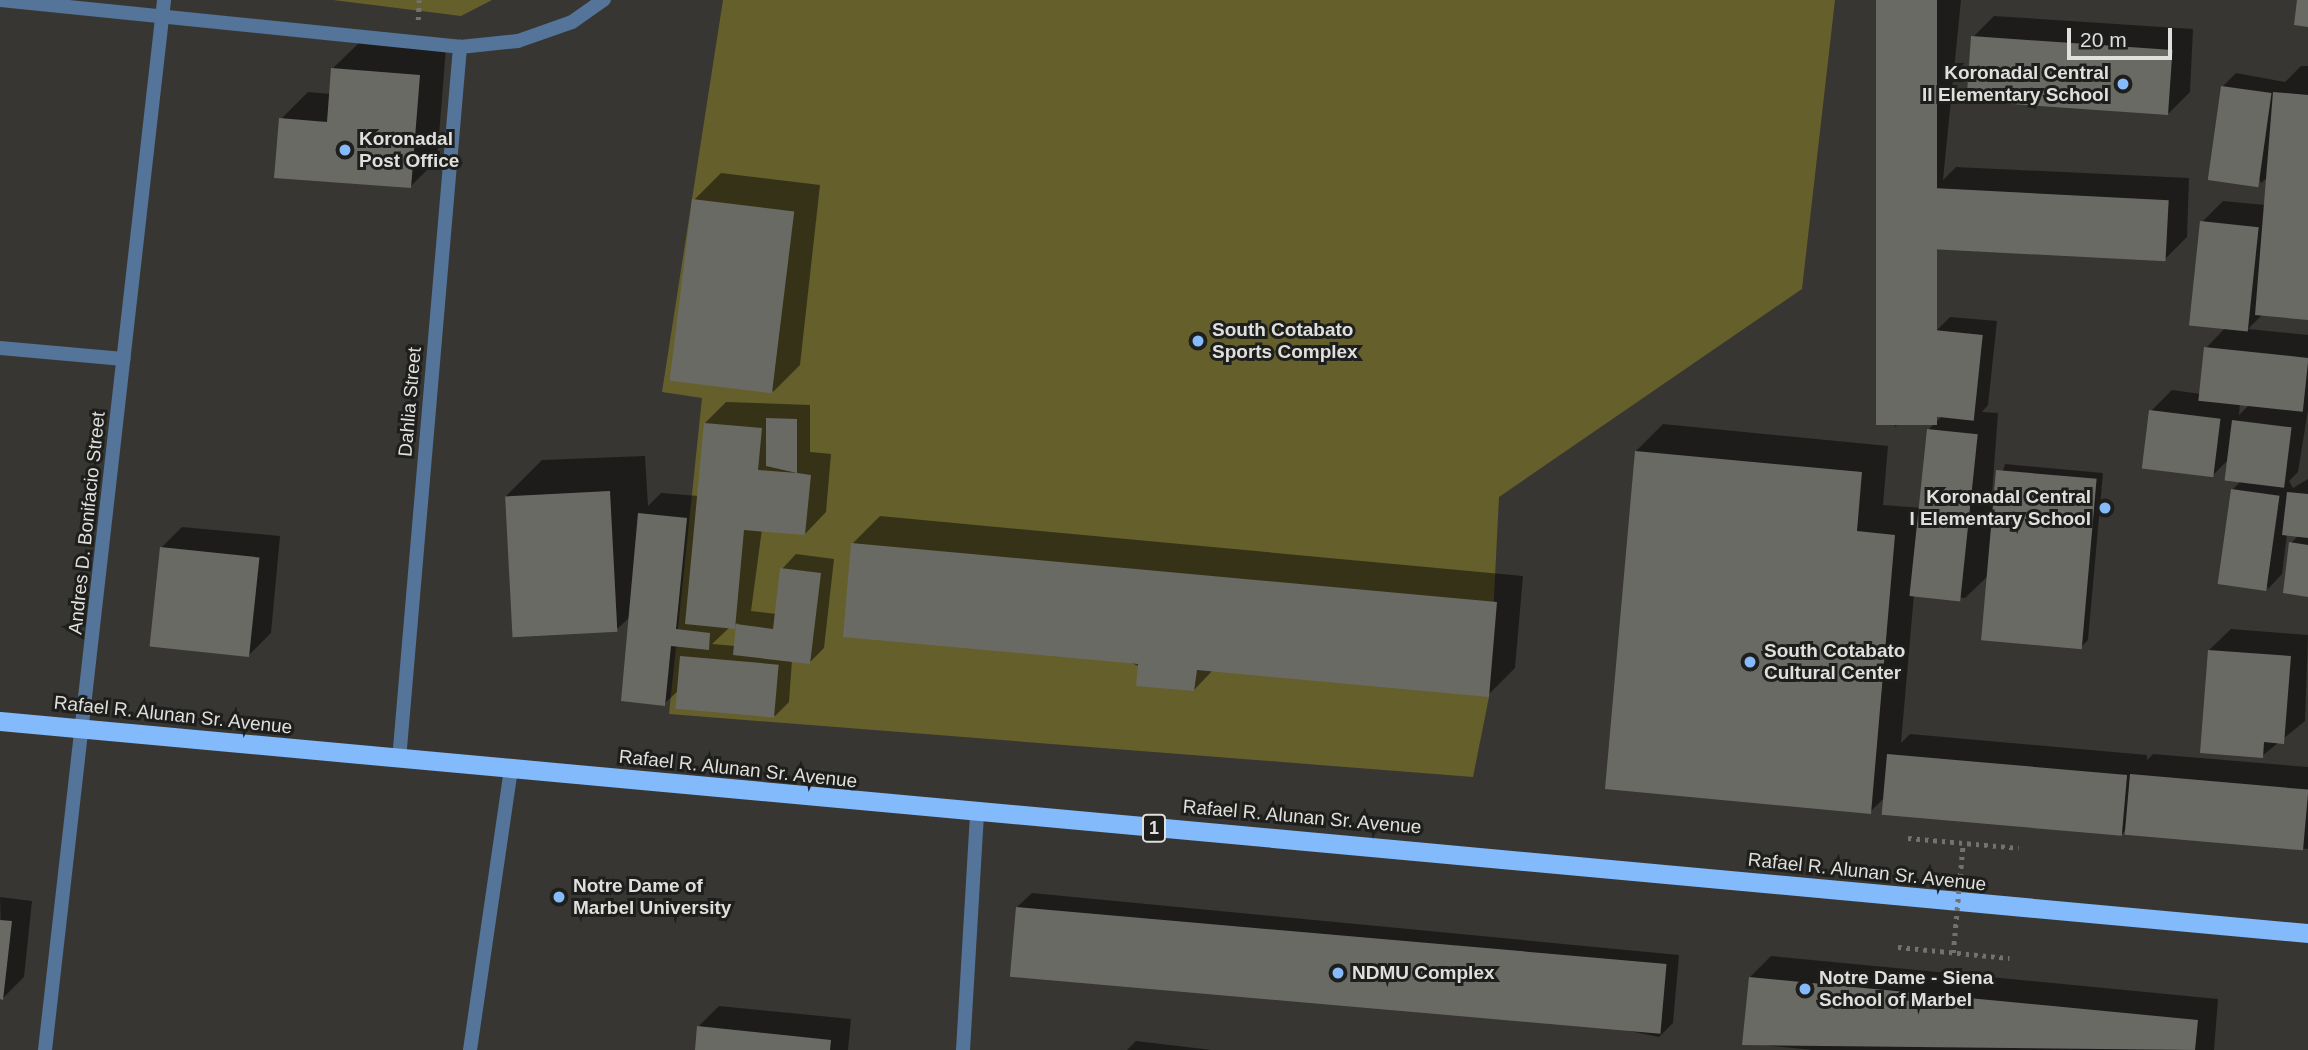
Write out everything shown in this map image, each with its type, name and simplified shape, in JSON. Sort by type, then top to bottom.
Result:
[{"type":"highway","name":"Rafael R. Alunan Sr. Avenue","points":[[0,721],[399,760],[2308,933]]},
{"type":"street","points":[[0,0],[460,47],[518,41],[572,22],[604,0]]},
{"type":"street","name":"Andres D. Bonifacio Street","points":[[45,1050],[164,0]]},
{"type":"street","name":"Dahlia Street","points":[[399,760],[460,47]]},
{"type":"street","points":[[0,348],[124,359]]},
{"type":"street","points":[[470,1050],[510,769]]},
{"type":"street","points":[[963,1050],[977,813]]},
{"type":"path","points":[[1908,838],[2019,848]]},
{"type":"path","points":[[1953,953],[1963,843]]},
{"type":"path","points":[[1898,947],[2009,958]]},
{"type":"shaded area","points":[[333,0],[492,0],[461,16]]},
{"type":"shaded area","name":"South Cotabato Sports Complex","points":[[723,0],[1835,0],[1802,289],[1499,497],[1489,697],[1473,777],[669,714],[702,398],[662,392]]},
{"type":"building","points":[[1876,0],[1937,0],[1937,425],[1876,425]]},
{"type":"building","points":[[2297,0],[2308,0],[2308,27],[2294,25]]},
{"type":"building","points":[[1971,36],[2173,50],[2168,115],[1966,101]]},
{"type":"building","name":"Koronadal Post Office","points":[[331,68],[420,75],[411,188],[274,178],[279,118],[327,122]]},
{"type":"building","points":[[2221,86],[2272,93],[2258,187],[2208,180]]},
{"type":"building","points":[[2273,92],[2308,95],[2308,320],[2255,315]]},
{"type":"building","points":[[1933,188],[2169,200],[2165,261],[1930,249]]},
{"type":"building","points":[[692,199],[794,212],[772,393],[670,381]]},
{"type":"building","points":[[2200,221],[2259,227],[2248,332],[2189,325]]},
{"type":"building","points":[[1934,330],[1983,335],[1974,421],[1925,416]]},
{"type":"building","points":[[2204,347],[2308,358],[2303,412],[2198,401]]},
{"type":"building","points":[[2149,410],[2220,419],[2213,477],[2142,469]]},
{"type":"building","points":[[766,418],[797,419],[797,473],[766,466]]},
{"type":"building","points":[[2232,420],[2292,427],[2284,488],[2225,481]]},
{"type":"building","points":[[704,423],[762,428],[758,470],[811,475],[805,535],[744,530],[735,629],[685,624]]},
{"type":"building","points":[[1927,429],[1978,434],[1960,601],[1909,596]]},
{"type":"building","name":"South Cotabato Cultural Center","points":[[1635,451],[1862,472],[1857,531],[1895,535],[1871,814],[1605,789]]},
{"type":"building","points":[[1996,470],[2097,479],[2082,649],[1981,640]]},
{"type":"building","points":[[2231,489],[2280,496],[2266,591],[2218,584]]},
{"type":"building","points":[[610,491],[617,632],[513,637],[505,496]]},
{"type":"building","points":[[2287,492],[2308,494],[2308,538],[2282,535]]},
{"type":"building","points":[[638,513],[687,518],[676,629],[710,633],[709,650],[671,646],[665,706],[621,701]]},
{"type":"building","points":[[2289,542],[2308,545],[2308,597],[2283,593]]},
{"type":"building","points":[[851,543],[1497,602],[1489,697],[1197,670],[1194,691],[1136,686],[1138,664],[843,637]]},
{"type":"building","points":[[160,547],[259,557],[249,657],[150,646]]},
{"type":"building","points":[[780,568],[821,573],[810,664],[733,655],[736,624],[773,629]]},
{"type":"building","points":[[2208,650],[2291,656],[2284,744],[2264,742],[2263,758],[2200,753]]},
{"type":"building","points":[[680,656],[779,665],[774,717],[675,709]]},
{"type":"building","points":[[1887,754],[2127,775],[2122,836],[1882,815]]},
{"type":"building","points":[[2130,774],[2308,790],[2303,850],[2125,835]]},
{"type":"building","name":"NDMU Complex","points":[[1016,907],[1667,964],[1660,1034],[1010,977]]},
{"type":"building","points":[[0,920],[12,921],[3,1000],[0,999]]},
{"type":"building","name":"Notre Dame - Siena School of Marbel","points":[[1749,977],[2198,1020],[2195,1050],[1742,1045]]},
{"type":"building","points":[[697,1026],[831,1040],[830,1050],[695,1050]]},
{"type":"place","name":"Koronadal Central II Elementary School","points":[[2123,84]]},
{"type":"place","name":"Koronadal Post Office","points":[[345,150]]},
{"type":"place","name":"South Cotabato Sports Complex","points":[[1198,341]]},
{"type":"place","name":"Koronadal Central I Elementary School","points":[[2105,508]]},
{"type":"place","name":"South Cotabato Cultural Center","points":[[1750,662]]},
{"type":"place","name":"Notre Dame of Marbel University","points":[[559,897]]},
{"type":"place","name":"NDMU Complex","points":[[1338,973]]},
{"type":"place","name":"Notre Dame - Siena School of Marbel","points":[[1805,989]]}]
